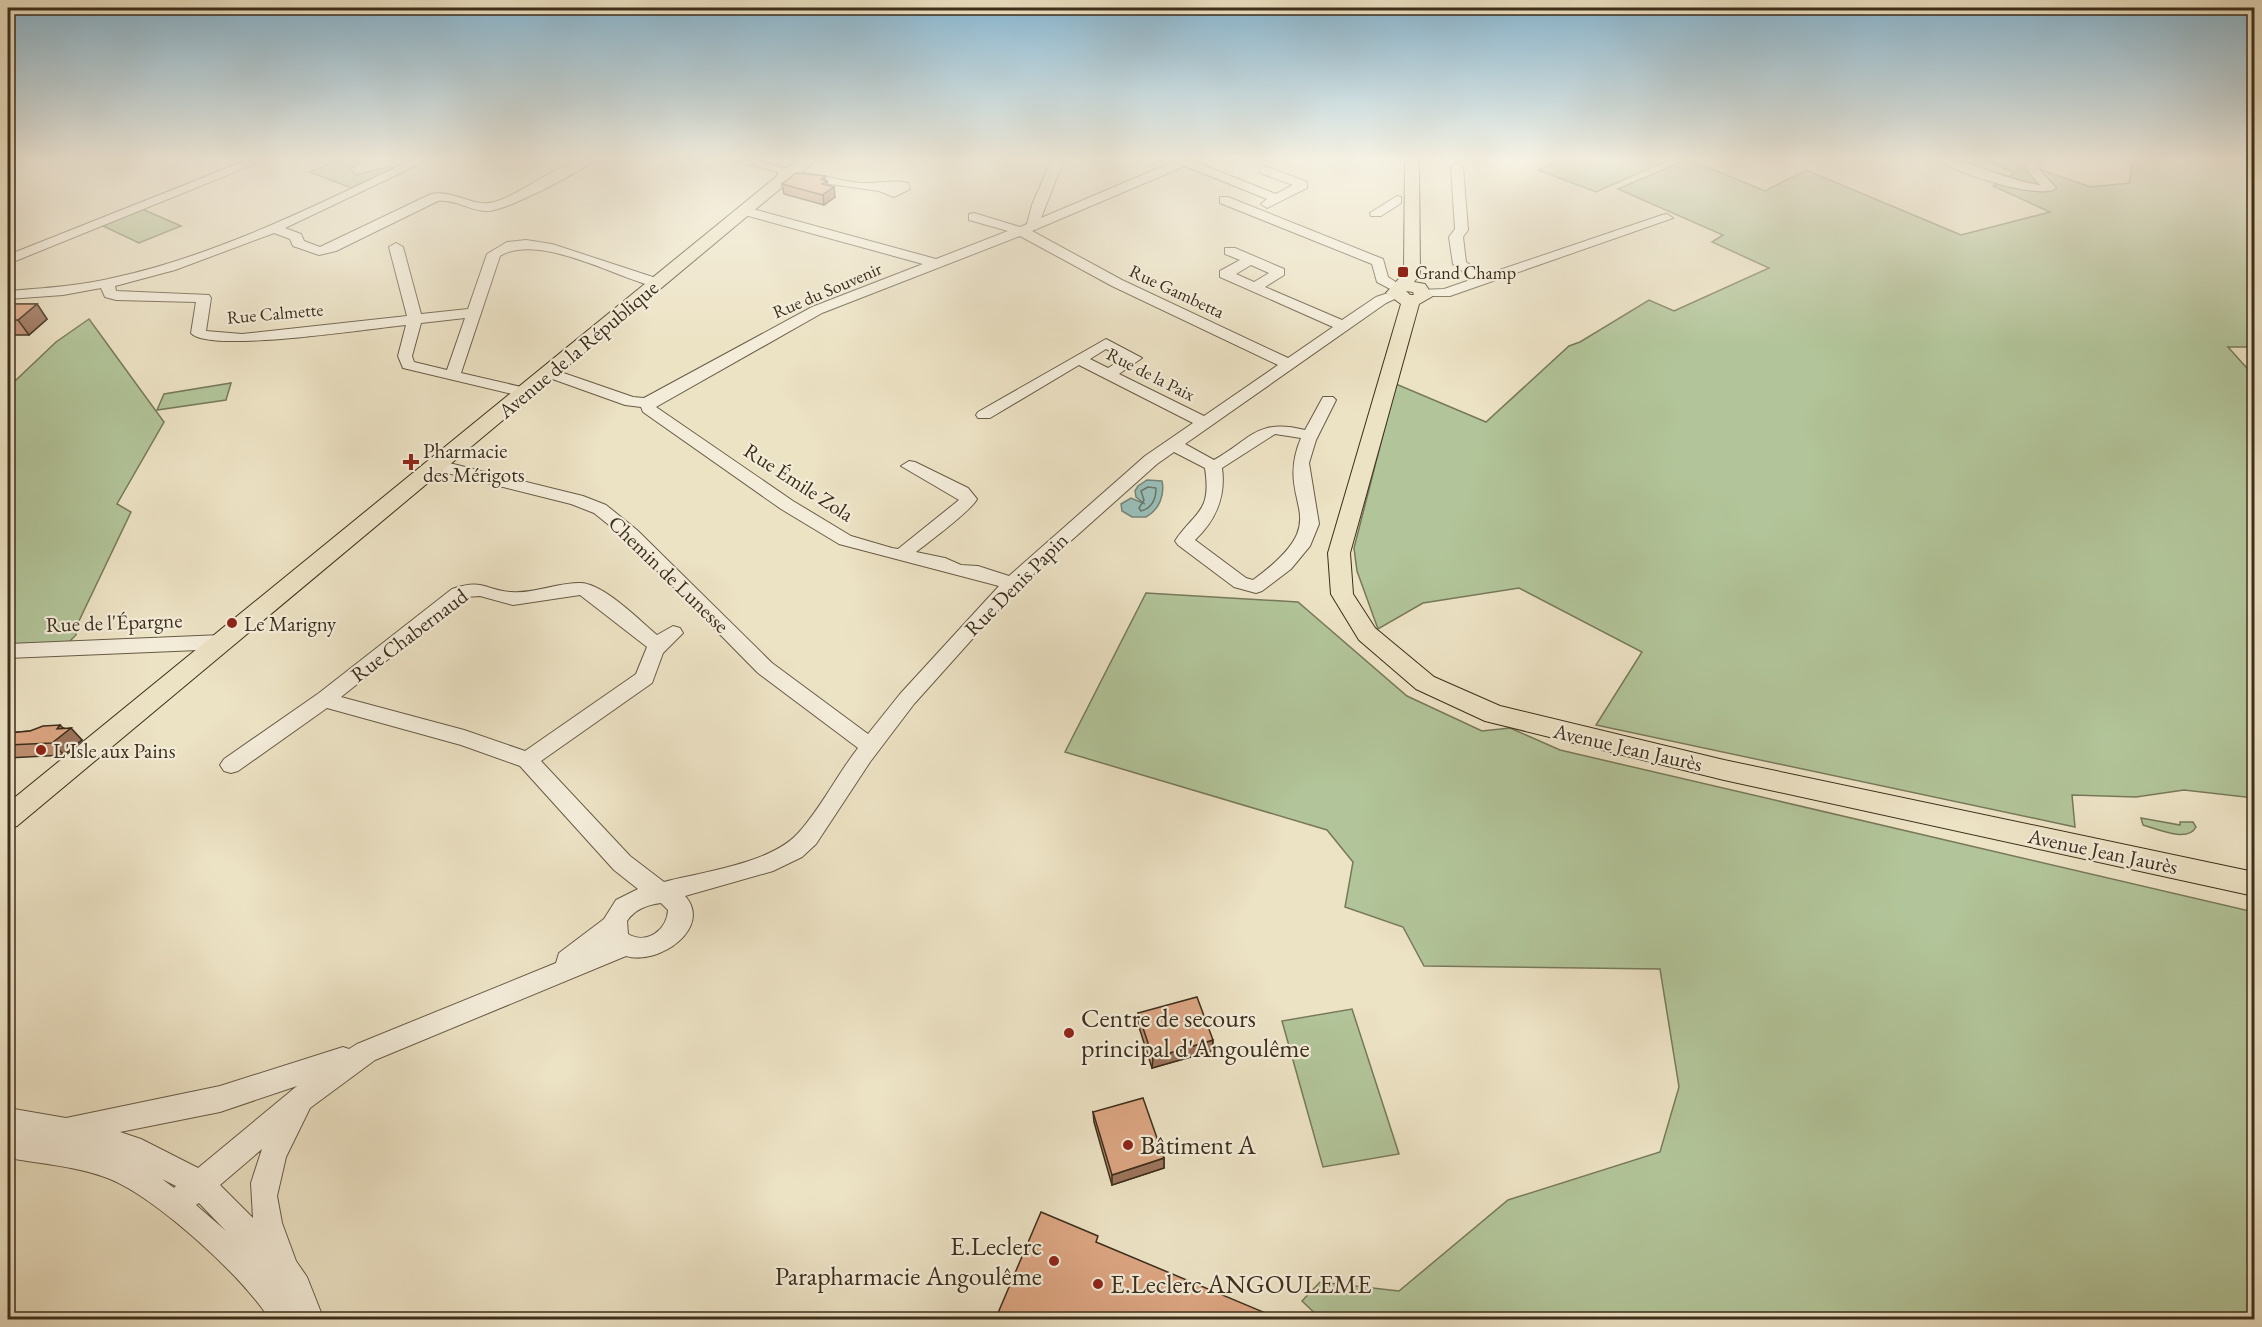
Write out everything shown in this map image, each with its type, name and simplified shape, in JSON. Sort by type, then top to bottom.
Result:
[{"type":"main road","name":"Avenue de la République","points":[[8,818],[733,221]]},
{"type":"main road","name":"Avenue Jean Jaurès","points":[[1411,221],[1409,289],[1339,553],[1342,594],[1367,634],[1425,683],[1494,714],[1627,748],[2254,884]]},
{"type":"street","points":[[8,260],[106,221]]},
{"type":"street","points":[[8,295],[52,293],[107,284],[189,263],[288,221]]},
{"type":"street","points":[[273,228],[296,237],[298,243],[319,251],[331,248],[386,221]]},
{"type":"street","points":[[781,221],[937,264]]},
{"type":"street","name":"Rue Gambetta","points":[[993,221],[1028,228],[1117,283],[1288,364]]},
{"type":"street","points":[[1028,228],[1031,221]]},
{"type":"street","name":"Rue du Souvenir","points":[[647,403],[788,323],[850,296],[1045,221]]},
{"type":"street","points":[[1276,221],[1378,262],[1382,279],[1409,289],[1445,293],[1658,221]]},
{"type":"street","points":[[1461,221],[1462,230],[1456,237],[1460,264],[1484,280]]},
{"type":"street","points":[[453,375],[494,254],[511,244],[533,243],[657,283]]},
{"type":"street","points":[[396,247],[415,319],[405,356],[408,365],[525,392]]},
{"type":"street","points":[[1230,251],[1279,272],[1255,287]]},
{"type":"street","points":[[1250,260],[1225,274],[1343,326]]},
{"type":"street","name":"Rue Calmette","points":[[107,284],[110,294],[116,296],[204,298],[198,333],[209,337],[242,338],[415,319]]},
{"type":"street","name":"Rue Denis Papin","points":[[661,893],[773,862],[794,851],[808,838],[870,746],[926,676],[1012,584],[1128,478],[1381,300],[1409,289]]},
{"type":"street","points":[[415,319],[473,313]]},
{"type":"street","points":[[984,415],[1106,344],[1135,358],[1108,374]]},
{"type":"street","name":"Rue de la Paix","points":[[1079,359],[1205,423]]},
{"type":"street","points":[[549,373],[631,402],[647,403]]},
{"type":"street","points":[[1214,466],[1217,487],[1213,507],[1198,529],[1184,541],[1240,583],[1256,587],[1300,547],[1306,535],[1311,515],[1300,473],[1301,462],[1328,400]]},
{"type":"street","name":"Rue Émile Zola","points":[[647,403],[649,408],[845,540],[939,562],[958,571],[978,572],[1012,584]]},
{"type":"street","points":[[1174,445],[1214,466],[1224,463],[1267,432],[1277,429],[1311,436]]},
{"type":"street","name":"Chemin de Lunesse","points":[[437,465],[577,500],[600,509],[631,534],[765,668],[870,746]]},
{"type":"street","points":[[902,555],[945,518],[965,506],[968,499],[962,492],[909,466]]},
{"type":"street","name":"Rue Chabernaud","points":[[231,765],[326,698],[459,593],[470,588],[481,588],[512,599],[579,589],[590,591],[664,638],[645,678],[527,760]]},
{"type":"street","name":"Rue de l'Épargne","points":[[8,651],[222,642]]},
{"type":"street","name":"Rue Chabernaud","points":[[326,698],[337,704],[464,738],[527,760],[622,863],[661,893]]},
{"type":"street","points":[[622,863],[627,879],[627,903]]},
{"type":"street","points":[[680,906],[669,895],[644,894],[627,903],[615,918],[619,936],[644,949],[665,940],[679,924],[680,906],[701,881]]},
{"type":"street","points":[[64,1130],[220,1100],[366,1052],[544,976],[619,936]]},
{"type":"street","points":[[174,1206],[302,1098],[366,1052]]},
{"type":"street","points":[[284,1269],[265,1210],[264,1193],[271,1160],[302,1098]]},
{"type":"street","points":[[8,1121],[64,1130],[132,1148],[199,1184],[284,1269],[297,1287],[310,1320]]},
{"type":"street","points":[[8,1144],[95,1161],[132,1175],[174,1206],[234,1258],[282,1308],[287,1320]]},
{"type":"green space","points":[[111,221],[169,221],[181,226],[139,243],[101,225]]},
{"type":"green space","points":[[1691,221],[1927,221],[1961,235],[2015,221],[2254,221],[2254,347],[2228,347],[2254,376],[2254,798],[2184,790],[2136,797],[2072,795],[2075,827],[1596,725],[1642,652],[1519,588],[1423,603],[1378,629],[1357,571],[1354,548],[1396,384],[1486,422],[1569,346],[1580,342],[1649,300],[1674,311],[1769,268],[1712,242],[1723,235]]},
{"type":"green space","points":[[89,319],[164,422],[117,504],[131,512],[78,623],[76,635],[67,644],[8,646],[8,380],[16,380],[56,342]]},
{"type":"green space","points":[[231,383],[226,400],[157,410],[164,394]]},
{"type":"green space","points":[[1146,593],[1298,602],[1407,696],[1482,731],[1510,728],[1560,750],[2254,912],[2254,1319],[1321,1319],[1302,1301],[1320,1282],[1399,1291],[1508,1200],[1660,1152],[1679,1087],[1660,969],[1424,966],[1403,927],[1345,907],[1353,862],[1327,830],[1065,752]]},
{"type":"green space","points":[[2141,818],[2180,825],[2180,822],[2193,822],[2196,827],[2192,832],[2186,834],[2172,834],[2143,825]]},
{"type":"green space","points":[[1352,1009],[1399,1154],[1323,1167],[1282,1021]]},
{"type":"water","points":[[1147,480],[1162,481],[1163,492],[1160,502],[1146,517],[1132,517],[1122,511],[1121,504],[1131,498],[1145,504],[1136,497],[1135,491]]},
{"type":"building","points":[[8,304],[37,304],[18,320],[8,320]]},
{"type":"building","points":[[60,725],[57,729],[71,728],[52,743],[8,745],[8,733]]},
{"type":"building","points":[[1197,997],[1213,1040],[1153,1058],[1138,1013]]},
{"type":"building","name":"Bâtiment A","points":[[1143,1098],[1164,1158],[1112,1175],[1093,1112]]},
{"type":"building","name":"E.Leclerc ANGOULEME","points":[[1041,1212],[1098,1236],[1096,1242],[1282,1320],[995,1320]]},
{"type":"place","name":"Grand Champ","points":[[1403,272]]},
{"type":"place","name":"Pharmacie des Mérigots","points":[[411,462]]},
{"type":"place","name":"Le Marigny","points":[[232,623]]},
{"type":"place","name":"L'Isle aux Pains","points":[[41,750]]},
{"type":"place","name":"Centre de secours principal d'Angoulême","points":[[1069,1033]]},
{"type":"place","name":"Bâtiment A","points":[[1128,1145]]},
{"type":"place","name":"E.Leclerc Parapharmacie Angoulême","points":[[1054,1261]]},
{"type":"place","name":"E.Leclerc ANGOULEME","points":[[1098,1284]]}]
